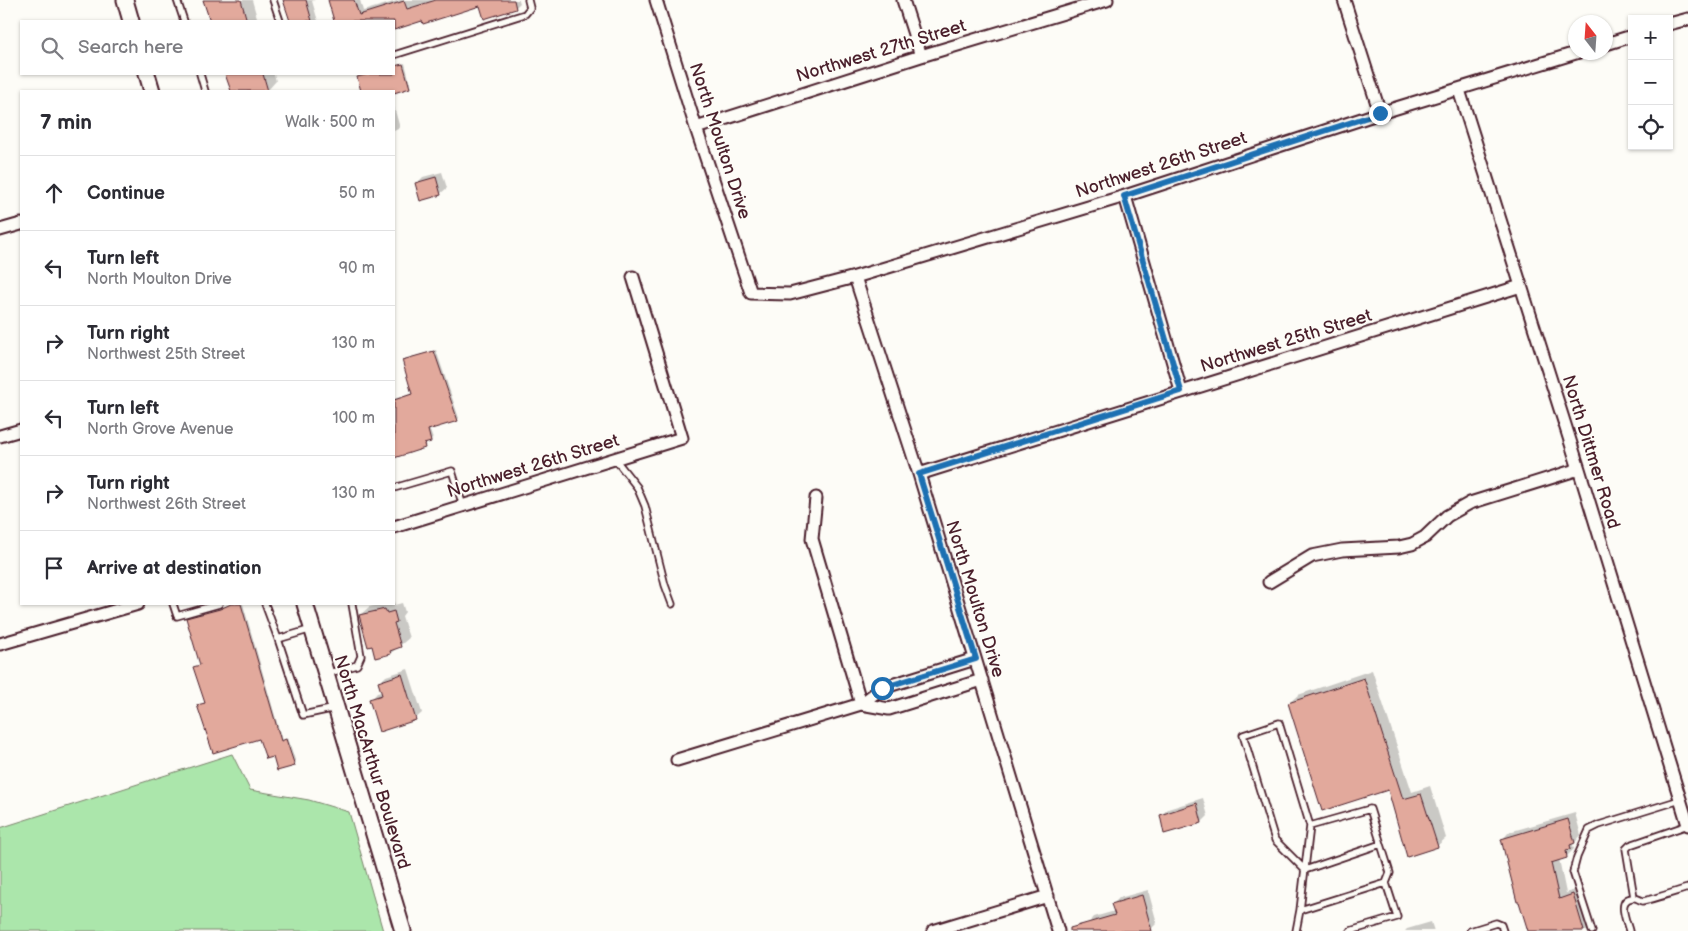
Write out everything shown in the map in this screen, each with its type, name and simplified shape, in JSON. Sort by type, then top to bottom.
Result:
[{"type":"main road","points":[[125,0],[131,20]]},
{"type":"main road","points":[[147,75],[152,90]]},
{"type":"main road","name":"North MacArthur Boulevard","points":[[305,605],[403,931]]},
{"type":"street","name":"North Moulton Drive","points":[[656,0],[751,293]]},
{"type":"street","points":[[903,0],[921,56]]},
{"type":"street","name":"Northwest 27th Street","points":[[696,128],[921,56],[1107,0]]},
{"type":"street","points":[[1344,0],[1380,113]]},
{"type":"street","points":[[1673,23],[1688,18]]},
{"type":"street","points":[[1613,42],[1628,37]]},
{"type":"street","name":"Northwest 26th Street","points":[[751,293],[790,294],[855,278],[1124,196],[1380,113],[1568,55]]},
{"type":"street","name":"North Dittmer Road","points":[[1459,90],[1682,795],[1688,825]]},
{"type":"street","points":[[1124,196],[1181,391]]},
{"type":"street","points":[[0,230],[20,224]]},
{"type":"street","name":"Northwest 26th Street","points":[[395,527],[682,438],[633,277]]},
{"type":"street","name":"North Moulton Drive","points":[[855,278],[919,474],[1058,931]]},
{"type":"street","name":"Northwest 25th Street","points":[[919,474],[1521,286]]},
{"type":"street","points":[[0,436],[20,430]]},
{"type":"street","points":[[1269,582],[1312,556],[1342,550],[1399,547],[1412,544],[1425,537],[1447,516],[1470,503],[1579,469]]},
{"type":"street","points":[[816,498],[812,539],[861,704]]},
{"type":"street","points":[[0,644],[135,605]]},
{"type":"street","points":[[677,760],[861,704],[882,688],[976,659]]},
{"type":"street","points":[[914,679],[920,699]]},
{"type":"street","points":[[861,704],[889,709],[982,680]]},
{"type":"street","points":[[933,931],[1048,896]]},
{"type":"lane","points":[[177,0],[184,20]]},
{"type":"lane","points":[[273,0],[280,20]]},
{"type":"lane","points":[[395,55],[525,14],[530,8],[528,0]]},
{"type":"lane","points":[[200,75],[205,90]]},
{"type":"lane","points":[[615,459],[637,487],[645,506],[665,585],[672,604]]},
{"type":"lane","points":[[395,488],[452,471],[463,506]]},
{"type":"lane","points":[[173,605],[177,616],[216,605]]},
{"type":"lane","points":[[264,605],[278,638],[303,715],[336,708]]},
{"type":"lane","points":[[326,674],[357,665],[361,656],[352,605]]},
{"type":"lane","points":[[278,638],[312,629]]},
{"type":"lane","points":[[1296,931],[1300,910],[1305,870],[1310,826],[1280,723],[1243,735],[1274,840],[1305,870]]},
{"type":"lane","points":[[1592,931],[1573,872],[1577,857],[1589,830],[1682,795]]},
{"type":"lane","points":[[1310,826],[1370,809],[1390,873],[1386,883],[1398,917],[1350,931]]},
{"type":"lane","points":[[1634,897],[1626,849],[1630,844],[1688,825]]},
{"type":"lane","points":[[1305,870],[1381,844]]},
{"type":"lane","points":[[1300,910],[1386,883]]},
{"type":"lane","points":[[1629,931],[1623,908],[1625,901],[1629,898],[1634,897],[1643,901],[1688,888]]},
{"type":"lane","points":[[1470,931],[1496,923],[1501,925],[1503,931]]},
{"type":"green space","points":[[232,754],[250,790],[309,800],[349,812],[383,931],[0,931],[0,828]]},
{"type":"building","points":[[203,0],[241,0],[247,20],[210,20]]},
{"type":"building","points":[[283,0],[306,0],[312,20],[290,20]]},
{"type":"building","points":[[328,0],[354,0],[359,15],[404,1],[407,9],[436,0],[514,0],[516,9],[484,19],[480,6],[423,24],[422,21],[395,30],[395,20],[334,20]]},
{"type":"building","points":[[403,64],[410,88],[395,93],[395,90],[361,90],[357,77],[365,75],[395,75],[395,66]]},
{"type":"building","points":[[225,75],[263,75],[268,90],[231,90]]},
{"type":"building","points":[[436,177],[441,195],[420,201],[415,183]]},
{"type":"building","points":[[434,351],[458,421],[428,430],[431,442],[424,444],[425,448],[395,458],[395,400],[412,394],[402,360]]},
{"type":"building","points":[[229,605],[241,605],[281,741],[286,739],[295,766],[277,771],[273,757],[266,759],[259,739],[213,753],[197,705],[205,703],[193,667],[200,665],[186,618]]},
{"type":"building","points":[[385,609],[387,613],[394,611],[397,622],[394,623],[401,647],[390,651],[391,654],[375,658],[372,646],[368,647],[359,615]]},
{"type":"building","points":[[402,674],[416,720],[379,732],[369,699],[382,695],[378,682]]},
{"type":"building","points":[[1364,678],[1403,799],[1421,794],[1438,847],[1407,857],[1388,790],[1322,811],[1288,703]]},
{"type":"building","points":[[1197,803],[1202,823],[1164,834],[1160,815]]},
{"type":"building","points":[[1568,819],[1575,843],[1570,845],[1571,849],[1566,850],[1567,858],[1551,863],[1559,899],[1573,894],[1584,931],[1528,931],[1519,902],[1517,902],[1501,839]]},
{"type":"building","points":[[1142,895],[1152,931],[1070,931],[1070,928],[1115,915],[1111,904]]},
{"type":"route","points":[[882,688],[976,659],[919,474],[1181,391],[1124,196],[1380,113]]}]
